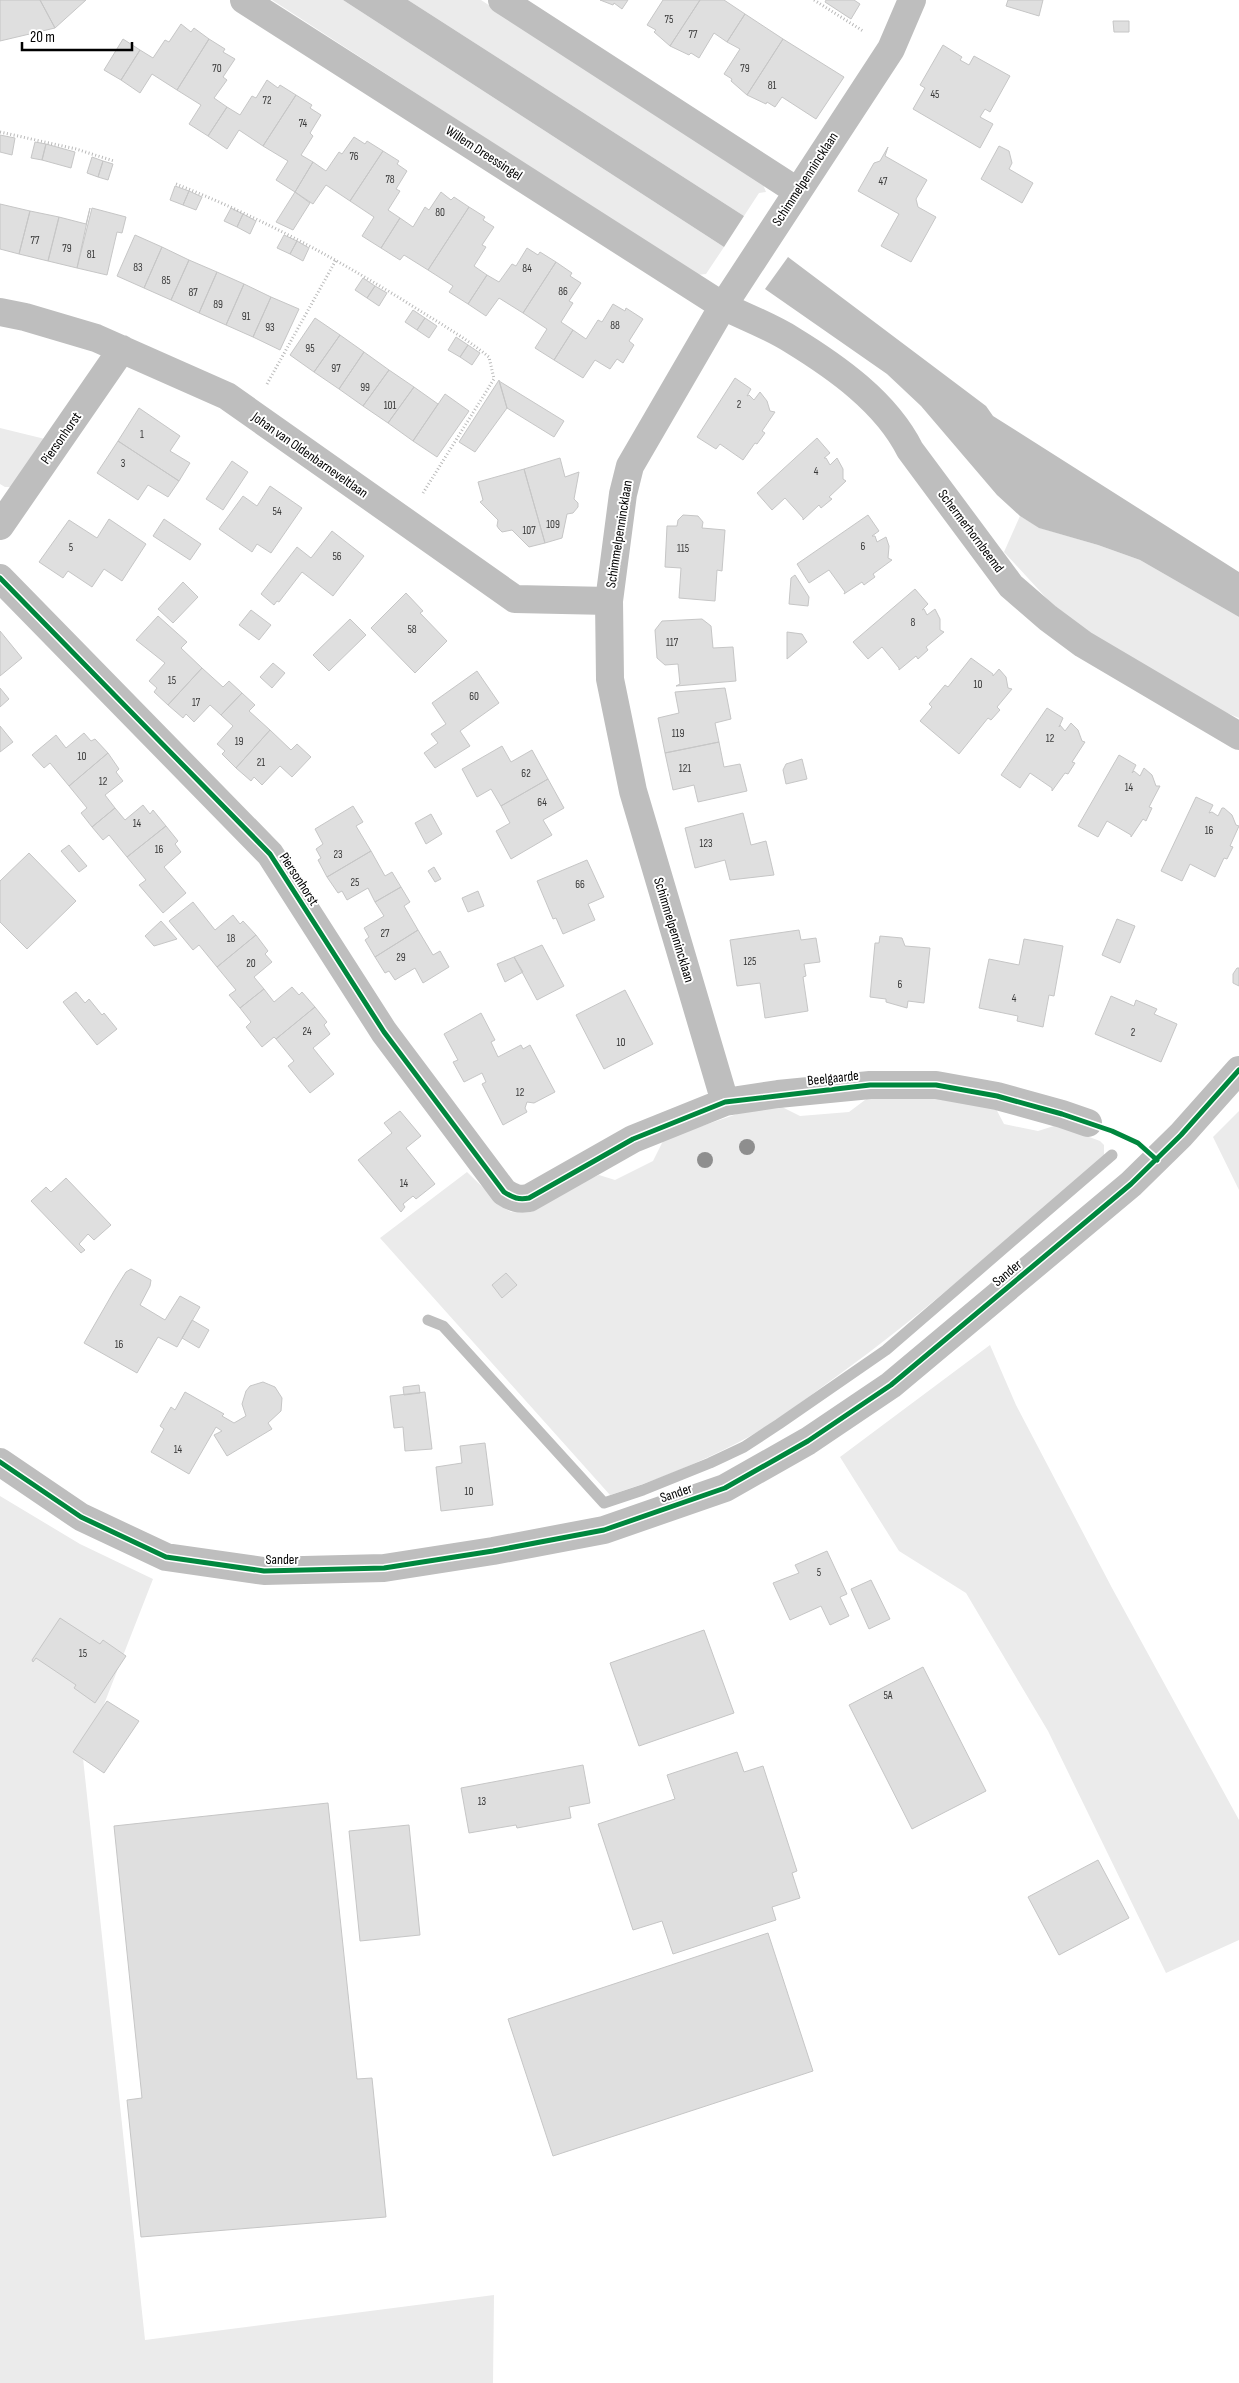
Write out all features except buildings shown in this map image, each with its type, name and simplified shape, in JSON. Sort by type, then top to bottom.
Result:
[{"type":"street","name":"Willem Dreessingel","points":[[244,0],[723,306]]},
{"type":"street","points":[[502,0],[797,190]]},
{"type":"street","name":"Schimmelpennincklaan","points":[[725,1102],[633,791],[610,679],[609,601],[623,494],[630,466],[723,306],[890,49],[912,0]]},
{"type":"street","name":"Schermerhornbeemd","points":[[723,306],[791,339],[843,376],[885,412],[1011,586],[1048,618],[1083,644],[1239,736]]},
{"type":"street","name":"Johan van Oldenbarneveltlaan","points":[[0,312],[74,331],[122,349],[228,396],[515,599],[609,601]]},
{"type":"street","name":"Piersonhorst","points":[[0,526],[122,349]]},
{"type":"street","name":"Piersonhorst","points":[[0,578],[270,854],[384,1032],[504,1192],[520,1200]]},
{"type":"street","name":"Sander","points":[[0,1462],[81,1518],[166,1558],[264,1571],[384,1568],[493,1551],[604,1530],[725,1488],[808,1441],[891,1385],[1131,1184],[1181,1135],[1239,1070]]},
{"type":"street","name":"Beelgaarde","points":[[520,1200],[536,1194],[633,1139],[725,1102],[870,1085],[936,1085],[997,1096],[1088,1123]]},
{"type":"path","points":[[814,0],[890,49]]},
{"type":"path","points":[[0,132],[52,143],[114,161]]},
{"type":"path","points":[[176,184],[232,206],[336,260],[489,357],[494,379],[405,521]]},
{"type":"path","points":[[251,413],[336,260]]},
{"type":"shaded area","points":[[272,0],[343,0],[724,247],[706,274],[697,275]]},
{"type":"shaded area","points":[[343,0],[408,0],[744,216],[724,247]]},
{"type":"shaded area","points":[[408,0],[481,0],[762,182],[766,192],[759,193],[744,216]]},
{"type":"shaded area","points":[[788,257],[986,406],[993,416],[1239,572],[1239,617],[1140,560],[1098,545],[1039,528],[1020,516],[997,495],[921,406],[887,374],[765,289]]},
{"type":"shaded area","points":[[0,428],[45,439],[11,487],[5,487],[0,484]]},
{"type":"shaded area","points":[[1020,516],[1040,528],[1140,560],[1239,617],[1239,718],[1201,702],[1086,631],[1049,601],[1004,552]]},
{"type":"shaded area","points":[[937,1096],[995,1107],[1004,1124],[1038,1131],[1057,1125],[1100,1141],[1104,1145],[1104,1156],[903,1326],[787,1412],[751,1435],[707,1458],[659,1478],[610,1495],[380,1238],[467,1172],[504,1208],[511,1212],[526,1213],[534,1211],[563,1190],[599,1175],[615,1180],[653,1161],[664,1139],[740,1113],[780,1106],[800,1116],[849,1112],[869,1097]]},
{"type":"shaded area","points":[[1239,1111],[1239,1190],[1213,1137]]},
{"type":"shaded area","points":[[990,1345],[1016,1405],[1112,1588],[1239,1820],[1239,1940],[1166,1973],[1048,1731],[966,1593],[899,1551],[840,1457]]},
{"type":"shaded area","points":[[0,1496],[80,1544],[153,1579],[83,1758],[145,2340],[494,2295],[493,2383],[0,2383]]},
{"type":"waterway","points":[[428,1320],[443,1326],[604,1503],[643,1490],[710,1463],[744,1447],[779,1424],[886,1350],[1112,1155]]},
{"type":"cycle path","points":[[0,578],[270,854],[384,1032],[504,1192],[510,1196],[519,1199],[529,1198],[633,1139],[725,1102],[870,1085],[936,1085],[997,1096],[1062,1114],[1112,1131],[1138,1143],[1157,1160]]},
{"type":"cycle path","points":[[0,1462],[81,1517],[166,1557],[264,1571],[384,1568],[493,1551],[604,1530],[725,1488],[808,1441],[891,1385],[1131,1184],[1181,1135],[1239,1070]]}]
